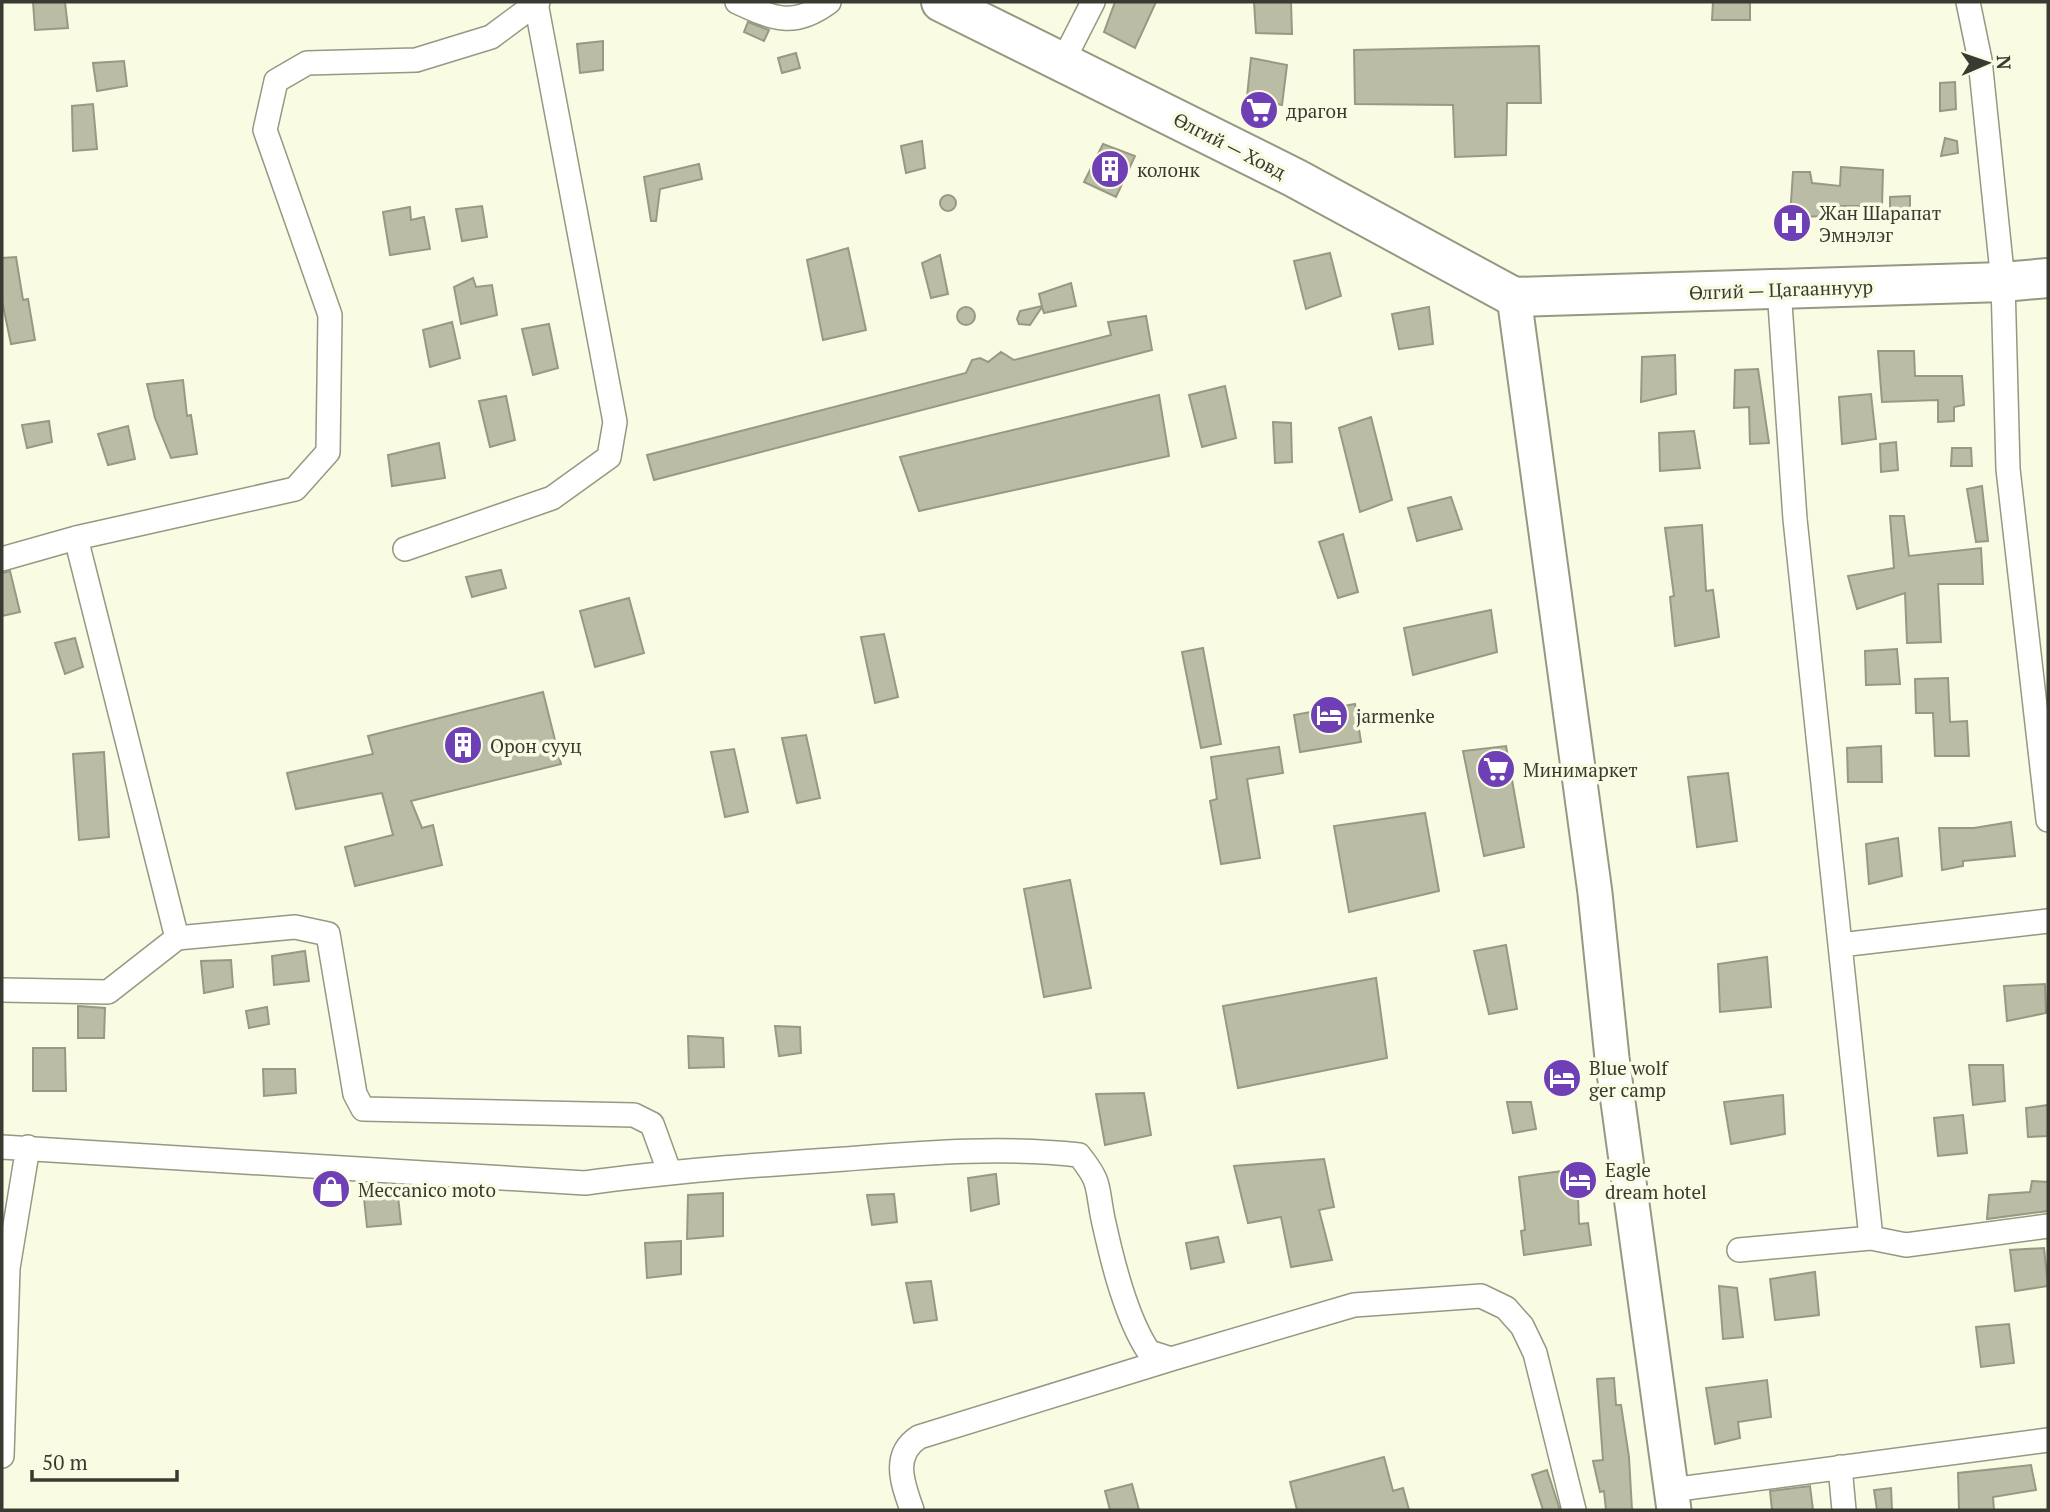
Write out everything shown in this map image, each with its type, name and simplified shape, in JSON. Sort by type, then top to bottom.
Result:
[{"type":"highway","name":"Өлгий — Ховд","points":[[941,2],[1295,178],[1514,297]]},
{"type":"highway","name":"Өлгий — Цагааннуур","points":[[1514,297],[2003,282],[2048,278]]},
{"type":"main road","points":[[1514,297],[1573,727],[1607,994],[1612,1058],[1672,1500]]},
{"type":"street","points":[[2,559],[76,538],[295,489],[328,452],[330,315],[265,130],[276,81],[307,63],[416,60],[491,37],[537,2],[615,422],[609,457],[552,498],[405,549]]},
{"type":"street","points":[[737,2],[767,15],[792,19],[802,18],[829,2]]},
{"type":"street","points":[[1063,61],[1093,2]]},
{"type":"street","points":[[1968,2],[1980,60],[2003,282],[2008,469],[2037,636],[2048,820]]},
{"type":"street","points":[[1779,289],[1795,519],[1871,1238]]},
{"type":"street","points":[[76,538],[177,938]]},
{"type":"street","points":[[1840,945],[2048,921]]},
{"type":"street","points":[[2,990],[108,992],[177,938],[295,927],[328,934],[355,1094],[363,1109],[634,1115],[652,1124],[669,1171]]},
{"type":"street","points":[[2,1147],[585,1183],[669,1171],[937,1152],[1041,1151],[1079,1155],[1097,1178],[1103,1219],[1137,1334],[1149,1352],[1171,1359]]},
{"type":"street","points":[[2,1456],[8,1268],[28,1147]]},
{"type":"street","points":[[1739,1250],[1871,1238],[1906,1245],[2048,1226]]},
{"type":"street","points":[[912,1510],[902,1479],[901,1458],[909,1444],[919,1437],[1354,1305],[1481,1296],[1506,1308],[1522,1326],[1535,1353],[1574,1510]]},
{"type":"street","points":[[1672,1500],[1840,1467],[2048,1440]]},
{"type":"street","points":[[1840,1467],[1844,1510]]},
{"type":"building","points":[[33,2],[65,2],[68,28],[35,30]]},
{"type":"building","points":[[1115,2],[1156,2],[1135,48],[1104,32]]},
{"type":"building","points":[[1254,2],[1291,2],[1292,34],[1256,33]]},
{"type":"building","points":[[1713,2],[1750,2],[1750,20],[1712,20]]},
{"type":"building","points":[[748,22],[769,30],[764,41],[744,32]]},
{"type":"building","points":[[603,41],[603,70],[580,73],[577,44]]},
{"type":"building","points":[[1539,46],[1541,103],[1507,103],[1506,155],[1455,157],[1453,105],[1355,104],[1354,50]]},
{"type":"building","points":[[796,53],[800,68],[782,73],[778,58]]},
{"type":"building","points":[[1251,58],[1287,65],[1282,105],[1247,97]]},
{"type":"building","points":[[124,61],[127,86],[97,91],[93,63]]},
{"type":"building","points":[[1955,82],[1956,109],[1940,111],[1940,83]]},
{"type":"building","points":[[93,104],[97,149],[73,151],[72,106]]},
{"type":"building","points":[[1945,138],[1957,141],[1958,153],[1941,156]]},
{"type":"building","points":[[922,141],[925,168],[906,173],[901,146]]},
{"type":"building","name":"колонк","points":[[1103,144],[1135,156],[1116,197],[1084,182]]},
{"type":"building","points":[[699,164],[702,179],[660,189],[656,221],[651,221],[644,177]]},
{"type":"building","points":[[1841,167],[1883,170],[1882,206],[1834,206],[1834,216],[1790,217],[1793,172],[1810,172],[1812,183],[1840,186]]},
{"type":"building","points":[[945,195],[951,195],[956,203],[954,209],[945,211],[940,206],[940,200]]},
{"type":"building","points":[[1910,196],[1910,220],[1890,220],[1890,197]]},
{"type":"building","points":[[482,206],[487,237],[462,241],[456,209]]},
{"type":"building","points":[[410,207],[411,220],[424,217],[430,249],[390,255],[383,212]]},
{"type":"building","points":[[848,248],[866,330],[823,340],[807,260]]},
{"type":"building","points":[[1330,253],[1341,296],[1306,309],[1294,261]]},
{"type":"building","points":[[940,255],[948,294],[931,298],[922,263]]},
{"type":"building","points":[[16,257],[23,300],[28,299],[35,340],[11,344],[2,301],[2,258]]},
{"type":"building","points":[[473,278],[476,287],[492,285],[497,315],[461,324],[454,287]]},
{"type":"building","points":[[1071,283],[1076,306],[1044,313],[1042,307],[1030,325],[1019,324],[1017,319],[1020,311],[1042,306],[1039,294]]},
{"type":"building","points":[[966,307],[972,310],[975,316],[972,322],[966,325],[960,322],[957,316],[960,310]]},
{"type":"building","points":[[1429,307],[1433,344],[1399,349],[1392,314]]},
{"type":"building","points":[[1146,316],[1152,350],[654,480],[647,455],[966,373],[972,360],[980,358],[988,362],[1001,352],[1014,360],[1111,335],[1108,322]]},
{"type":"building","points":[[452,322],[460,358],[430,367],[423,330]]},
{"type":"building","points":[[549,324],[558,368],[533,375],[522,329]]},
{"type":"building","points":[[1878,351],[1914,351],[1915,376],[1962,376],[1964,405],[1954,407],[1954,421],[1938,422],[1938,400],[1882,402]]},
{"type":"building","points":[[1675,355],[1676,394],[1641,402],[1642,357]]},
{"type":"building","points":[[1758,369],[1769,443],[1750,444],[1749,407],[1734,408],[1735,370]]},
{"type":"building","points":[[183,380],[187,416],[191,415],[197,454],[171,458],[155,418],[147,384]]},
{"type":"building","points":[[1225,386],[1236,438],[1202,447],[1189,395]]},
{"type":"building","points":[[1871,394],[1876,439],[1842,444],[1839,397]]},
{"type":"building","points":[[1159,395],[1169,456],[919,511],[900,457]]},
{"type":"building","points":[[506,396],[515,440],[490,447],[479,401]]},
{"type":"building","points":[[1371,417],[1392,500],[1360,512],[1339,428]]},
{"type":"building","points":[[49,421],[52,442],[27,448],[22,425]]},
{"type":"building","points":[[1273,422],[1291,423],[1292,462],[1275,463]]},
{"type":"building","points":[[128,426],[135,459],[108,465],[98,434]]},
{"type":"building","points":[[1694,431],[1700,468],[1660,471],[1659,433]]},
{"type":"building","points":[[1896,442],[1898,470],[1881,472],[1880,444]]},
{"type":"building","points":[[439,443],[445,478],[392,486],[388,455]]},
{"type":"building","points":[[1952,448],[1971,448],[1972,466],[1951,466]]},
{"type":"building","points":[[1982,486],[1988,541],[1976,542],[1967,489]]},
{"type":"building","points":[[1451,497],[1462,529],[1417,541],[1408,508]]},
{"type":"building","points":[[1890,516],[1904,516],[1909,556],[1981,548],[1983,584],[1938,584],[1941,642],[1907,643],[1905,593],[1857,609],[1848,576],[1894,568]]},
{"type":"building","points":[[1702,525],[1706,591],[1713,590],[1719,637],[1675,646],[1670,597],[1674,596],[1665,528]]},
{"type":"building","points":[[1343,534],[1358,592],[1338,598],[1319,542]]},
{"type":"building","points":[[501,570],[506,588],[472,597],[466,577]]},
{"type":"building","points":[[10,571],[20,612],[2,616],[2,573]]},
{"type":"building","points":[[629,598],[644,653],[595,667],[580,611]]},
{"type":"building","points":[[1491,610],[1497,652],[1413,675],[1404,628]]},
{"type":"building","points":[[884,634],[898,697],[875,703],[861,637]]},
{"type":"building","points":[[75,638],[83,667],[65,674],[55,643]]},
{"type":"building","points":[[1203,648],[1221,744],[1201,748],[1182,652]]},
{"type":"building","points":[[1897,649],[1900,684],[1866,685],[1865,651]]},
{"type":"building","points":[[1948,678],[1950,722],[1967,721],[1969,756],[1935,756],[1933,713],[1916,713],[1915,679]]},
{"type":"building","name":"Орон сууц","points":[[543,692],[561,764],[411,801],[422,828],[433,825],[442,865],[355,886],[345,847],[393,835],[382,793],[296,809],[287,773],[373,754],[368,736]]},
{"type":"building","points":[[1355,704],[1361,742],[1300,752],[1294,715]]},
{"type":"building","points":[[806,735],[820,798],[797,803],[782,738]]},
{"type":"building","points":[[1506,746],[1524,847],[1484,856],[1463,751]]},
{"type":"building","points":[[1881,746],[1882,782],[1848,782],[1847,748]]},
{"type":"building","points":[[1279,747],[1283,773],[1247,779],[1260,858],[1221,864],[1210,801],[1217,799],[1211,757]]},
{"type":"building","points":[[734,749],[748,812],[725,817],[711,752]]},
{"type":"building","points":[[104,752],[109,837],[79,840],[73,754]]},
{"type":"building","points":[[1728,773],[1737,841],[1697,847],[1688,777]]},
{"type":"building","points":[[1425,813],[1439,891],[1349,912],[1334,826]]},
{"type":"building","points":[[2011,822],[2015,856],[1963,861],[1963,866],[1942,870],[1939,828],[1974,828]]},
{"type":"building","points":[[1898,838],[1902,876],[1869,884],[1866,844]]},
{"type":"building","points":[[1070,880],[1091,988],[1044,997],[1024,889]]},
{"type":"building","points":[[1506,945],[1517,1009],[1489,1014],[1474,951]]},
{"type":"building","points":[[305,951],[309,981],[274,985],[272,956]]},
{"type":"building","points":[[1767,957],[1771,1007],[1720,1012],[1718,964]]},
{"type":"building","points":[[231,960],[233,987],[204,993],[201,961]]},
{"type":"building","points":[[1376,978],[1387,1058],[1238,1088],[1223,1006]]},
{"type":"building","points":[[2045,984],[2046,1013],[2007,1021],[2004,986]]},
{"type":"building","points":[[78,1006],[105,1008],[104,1038],[78,1038]]},
{"type":"building","points":[[267,1007],[269,1024],[249,1028],[246,1011]]},
{"type":"building","points":[[775,1026],[800,1027],[801,1053],[779,1056]]},
{"type":"building","points":[[688,1036],[723,1038],[724,1067],[689,1068]]},
{"type":"building","points":[[33,1048],[65,1048],[66,1091],[33,1091]]},
{"type":"building","points":[[1969,1065],[2003,1065],[2005,1101],[1973,1105]]},
{"type":"building","points":[[263,1069],[295,1069],[296,1093],[264,1096]]},
{"type":"building","points":[[1144,1093],[1151,1135],[1105,1145],[1096,1094]]},
{"type":"building","points":[[1783,1095],[1785,1134],[1731,1144],[1724,1102]]},
{"type":"building","points":[[1507,1102],[1531,1102],[1536,1129],[1513,1133]]},
{"type":"building","points":[[2048,1105],[2048,1136],[2028,1137],[2026,1108]]},
{"type":"building","points":[[1963,1115],[1967,1153],[1938,1156],[1934,1118]]},
{"type":"building","points":[[1324,1159],[1334,1207],[1319,1210],[1332,1260],[1291,1267],[1281,1217],[1248,1223],[1234,1166]]},
{"type":"building","points":[[1577,1169],[1579,1224],[1588,1223],[1591,1245],[1524,1255],[1521,1231],[1525,1230],[1519,1177]]},
{"type":"building","points":[[996,1174],[999,1204],[971,1211],[968,1178]]},
{"type":"building","points":[[2032,1181],[2048,1182],[2048,1211],[1987,1219],[1989,1195],[2030,1192]]},
{"type":"building","points":[[723,1193],[723,1236],[687,1239],[688,1195]]},
{"type":"building","points":[[894,1194],[897,1222],[872,1225],[867,1195]]},
{"type":"building","points":[[398,1196],[401,1224],[367,1227],[364,1198]]},
{"type":"building","points":[[1218,1237],[1224,1262],[1191,1269],[1186,1243]]},
{"type":"building","points":[[681,1241],[681,1274],[647,1278],[645,1243]]},
{"type":"building","points":[[2044,1248],[2048,1286],[2015,1291],[2010,1250]]},
{"type":"building","points":[[1815,1272],[1819,1315],[1775,1320],[1770,1279]]},
{"type":"building","points":[[931,1281],[937,1320],[914,1323],[906,1283]]},
{"type":"building","points":[[1719,1286],[1737,1288],[1743,1337],[1723,1339]]},
{"type":"building","points":[[2009,1324],[2014,1363],[1981,1367],[1976,1327]]},
{"type":"building","points":[[1614,1378],[1616,1405],[1621,1405],[1629,1457],[1632,1510],[1606,1510],[1604,1491],[1600,1492],[1593,1461],[1603,1460],[1597,1379]]},
{"type":"building","points":[[1767,1380],[1771,1417],[1738,1422],[1740,1438],[1715,1444],[1706,1388]]},
{"type":"building","points":[[1384,1457],[1393,1491],[1403,1488],[1409,1510],[1297,1510],[1290,1482]]},
{"type":"building","points":[[2031,1465],[2036,1490],[1993,1497],[1994,1510],[1959,1510],[1958,1473]]},
{"type":"building","points":[[1547,1470],[1560,1510],[1543,1510],[1532,1475]]},
{"type":"building","points":[[1132,1484],[1139,1510],[1110,1510],[1105,1491]]},
{"type":"building","points":[[1810,1486],[1813,1510],[1772,1510],[1770,1491]]},
{"type":"building","points":[[1891,1488],[1892,1510],[1877,1510],[1874,1490]]},
{"type":"place","name":"драгон","points":[[1259,110]]},
{"type":"place","name":"колонк","points":[[1110,169]]},
{"type":"place","name":"Жан Шарапат Эмнэлэг","points":[[1792,223]]},
{"type":"place","name":"jarmenke","points":[[1329,715]]},
{"type":"place","name":"Орон сууц","points":[[463,745]]},
{"type":"place","name":"Минимаркет","points":[[1496,769]]},
{"type":"place","name":"Blue wolf ger camp","points":[[1562,1078]]},
{"type":"place","name":"Eagle dream hotel","points":[[1578,1180]]},
{"type":"place","name":"Meccanico moto","points":[[331,1189]]}]
